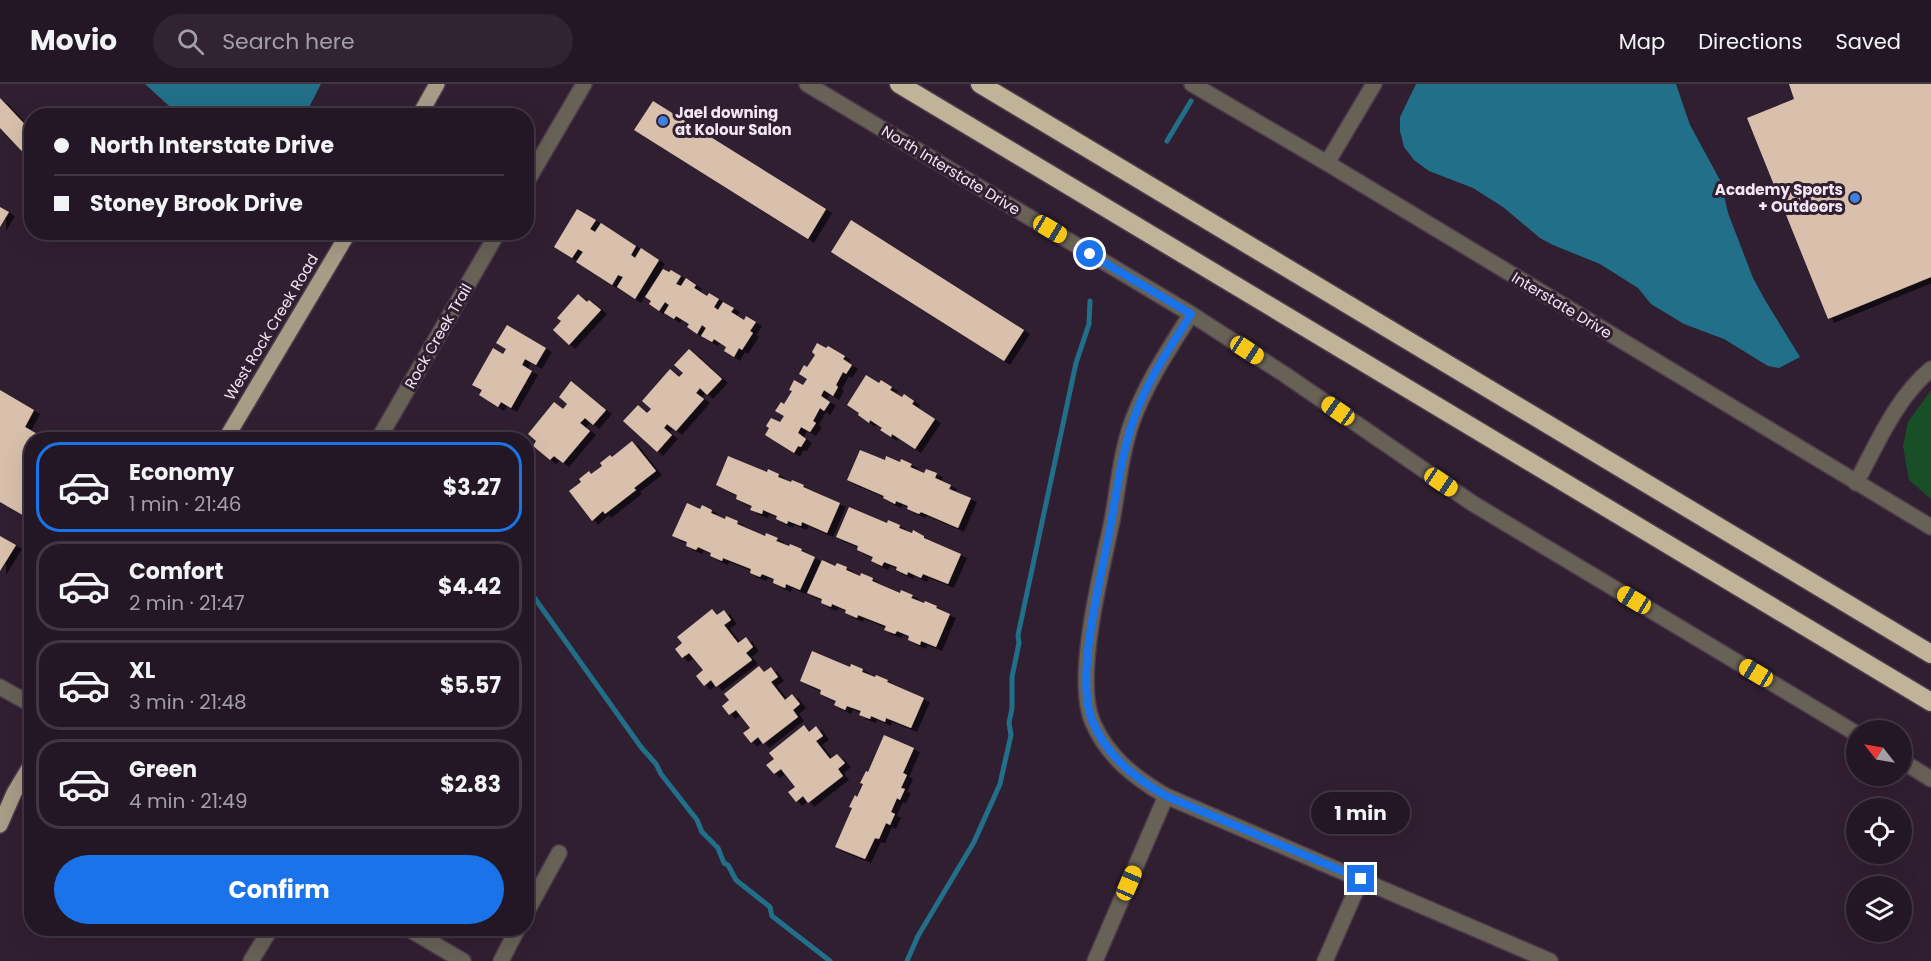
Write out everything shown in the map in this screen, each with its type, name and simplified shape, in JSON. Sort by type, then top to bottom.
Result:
[{"type":"highway","points":[[899,84],[1931,702]]},
{"type":"highway","points":[[980,84],[1931,654]]},
{"type":"main road","points":[[423,108],[437,84]]},
{"type":"main road","name":"West Rock Creek Road","points":[[230,432],[344,240]]},
{"type":"main road","points":[[0,825],[24,777]]},
{"type":"street","points":[[534,169],[584,84]]},
{"type":"street","name":"North Interstate Drive","points":[[807,84],[1191,314],[1284,374],[1472,503],[1846,727]]},
{"type":"street","name":"Interstate Drive","points":[[1192,84],[1931,527]]},
{"type":"street","points":[[1327,163],[1374,84]]},
{"type":"street","name":"Rock Creek Trail","points":[[382,432],[493,240]]},
{"type":"street","points":[[1191,314],[1148,386],[1131,425],[1094,614],[1087,663],[1086,687],[1092,723],[1104,744],[1131,774],[1166,796],[1550,961]]},
{"type":"street","points":[[1856,483],[1892,417],[1908,394],[1931,369]]},
{"type":"street","points":[[0,687],[24,700]]},
{"type":"street","points":[[1912,767],[1931,779]]},
{"type":"street","points":[[1095,961],[1166,796]]},
{"type":"street","points":[[534,898],[559,853]]},
{"type":"street","points":[[1326,961],[1361,879]]},
{"type":"street","points":[[251,961],[266,936]]},
{"type":"street","points":[[421,936],[463,961]]},
{"type":"street","points":[[501,961],[514,936]]},
{"type":"green space","points":[[1931,390],[1931,499],[1909,480],[1903,446],[1908,422]]},
{"type":"water","points":[[145,84],[321,84],[309,108],[171,108]]},
{"type":"water","points":[[1416,84],[1676,84],[1690,125],[1721,182],[1728,213],[1753,278],[1800,357],[1779,368],[1768,366],[1724,339],[1684,324],[1651,304],[1638,288],[1600,264],[1540,238],[1503,207],[1473,188],[1429,171],[1414,160],[1404,147],[1400,131],[1400,117]]},
{"type":"building","name":"Academy Sports + Outdoors","points":[[1789,84],[1931,84],[1931,277],[1828,319],[1747,118],[1794,99]]},
{"type":"building","points":[[0,98],[24,124],[24,154],[0,128]]},
{"type":"building","points":[[653,101],[826,209],[808,239],[634,130]]},
{"type":"building","points":[[0,207],[9,212],[0,227]]},
{"type":"building","points":[[577,209],[596,220],[590,229],[595,232],[601,223],[636,246],[631,255],[635,258],[641,248],[659,260],[635,299],[617,287],[623,277],[618,275],[612,285],[576,262],[583,252],[578,249],[572,258],[554,247]]},
{"type":"building","points":[[851,220],[1024,330],[1004,361],[831,252]]},
{"type":"building","points":[[663,269],[669,272],[671,270],[681,276],[676,284],[681,286],[686,278],[696,285],[694,288],[707,296],[709,293],[719,299],[714,307],[718,310],[723,302],[734,308],[731,312],[744,320],[746,316],[756,322],[750,331],[753,333],[742,350],[739,348],[734,357],[724,351],[726,347],[714,339],[712,342],[701,336],[706,328],[702,325],[697,334],[687,327],[689,324],[676,316],[674,319],[664,313],[669,305],[665,302],[659,311],[649,304],[651,301],[645,297]]},
{"type":"building","points":[[578,294],[601,310],[569,345],[553,330],[561,321],[557,318]]},
{"type":"building","points":[[507,325],[546,348],[536,365],[525,359],[522,365],[532,371],[511,408],[501,402],[498,407],[479,395],[482,390],[472,385],[493,348],[503,354],[506,349],[496,343]]},
{"type":"building","points":[[817,343],[826,348],[828,346],[845,356],[843,359],[852,365],[846,374],[843,372],[833,396],[824,390],[821,396],[830,402],[824,411],[820,408],[813,421],[816,423],[810,432],[801,427],[798,433],[806,439],[794,453],[765,435],[769,428],[766,426],[771,418],[780,422],[784,416],[775,411],[781,402],[784,404],[792,391],[789,390],[794,380],[803,385],[807,379],[799,374],[804,365],[807,367],[815,355],[812,352]]},
{"type":"building","points":[[689,349],[722,379],[707,395],[700,388],[696,393],[704,399],[676,431],[667,424],[664,428],[672,435],[657,452],[623,421],[638,405],[647,413],[651,409],[642,401],[670,369],[679,377],[683,373],[674,365]]},
{"type":"building","points":[[866,375],[879,383],[881,380],[892,387],[890,390],[902,397],[904,394],[914,401],[912,404],[935,419],[915,449],[892,434],[891,437],[880,430],[882,428],[870,420],[869,423],[847,405]]},
{"type":"building","points":[[571,381],[606,410],[593,425],[585,418],[580,423],[590,431],[563,463],[554,456],[550,460],[534,447],[536,441],[534,432],[530,432],[554,402],[563,409],[567,404],[559,397]]},
{"type":"building","points":[[0,390],[34,410],[25,427],[34,432],[24,432],[24,516],[0,502]]},
{"type":"building","points":[[632,441],[656,471],[634,488],[636,490],[605,514],[603,511],[592,521],[569,491],[581,482],[579,479],[589,471],[591,474],[602,466],[600,463],[610,455],[612,457]]},
{"type":"building","points":[[860,450],[885,460],[886,456],[900,462],[901,459],[912,464],[910,467],[924,473],[926,469],[937,473],[935,478],[951,485],[949,489],[971,498],[958,528],[921,512],[919,514],[907,509],[908,506],[896,501],[895,504],[883,498],[884,496],[847,480]]},
{"type":"building","points":[[728,456],[767,472],[768,469],[779,474],[778,477],[804,485],[803,487],[840,503],[827,533],[802,522],[801,526],[788,521],[787,524],[776,519],[777,516],[763,510],[762,514],[750,510],[752,506],[736,499],[737,495],[716,485]]},
{"type":"building","points":[[687,503],[700,509],[702,505],[712,510],[711,513],[738,521],[737,524],[765,536],[766,533],[778,538],[776,541],[789,546],[790,544],[815,557],[800,590],[786,584],[785,588],[773,583],[774,579],[762,574],[760,577],[750,573],[751,569],[723,558],[722,561],[698,547],[696,550],[686,546],[687,542],[672,536]]},
{"type":"building","points":[[849,507],[887,523],[888,520],[912,533],[913,530],[924,538],[961,554],[948,584],[923,574],[921,578],[908,572],[907,575],[896,570],[897,567],[884,562],[882,566],[871,561],[873,557],[857,550],[858,546],[836,537]]},
{"type":"building","points":[[0,536],[16,545],[0,571]]},
{"type":"building","points":[[822,560],[835,566],[837,563],[847,567],[846,570],[873,578],[872,581],[900,593],[901,590],[913,595],[911,598],[924,603],[925,601],[950,614],[936,647],[921,641],[920,645],[908,640],[909,636],[897,631],[895,634],[884,630],[886,626],[858,615],[857,618],[832,604],[831,607],[821,603],[822,599],[807,593]]},
{"type":"building","points":[[712,609],[717,615],[724,610],[731,620],[724,625],[738,643],[746,637],[753,647],[746,653],[752,660],[716,687],[711,680],[704,686],[696,676],[703,670],[689,653],[682,658],[675,649],[682,643],[677,637]]},
{"type":"building","points":[[812,651],[850,667],[851,664],[863,669],[862,672],[888,680],[887,682],[924,698],[911,728],[886,718],[885,722],[871,716],[870,719],[859,715],[861,711],[847,706],[845,710],[834,705],[836,701],[820,694],[821,690],[800,681]]},
{"type":"building","points":[[759,666],[764,672],[771,667],[778,677],[771,682],[785,700],[792,694],[800,704],[793,710],[798,717],[763,744],[758,737],[751,743],[743,733],[750,728],[736,710],[729,715],[722,706],[729,700],[724,694]]},
{"type":"building","points":[[804,725],[809,732],[816,726],[823,736],[816,741],[830,759],[837,754],[845,763],[838,769],[843,776],[808,803],[803,796],[796,802],[788,792],[795,787],[781,769],[774,774],[766,765],[774,759],[769,753]]},
{"type":"building","points":[[884,735],[914,748],[903,773],[907,775],[901,788],[905,789],[900,800],[897,798],[891,812],[895,814],[890,825],[886,823],[879,839],[875,838],[865,859],[835,847],[852,808],[849,807],[855,795],[857,797],[863,784],[860,783],[866,771],[868,772]]},
{"type":"waterway","points":[[1167,141],[1191,101]]},
{"type":"waterway","points":[[907,961],[918,936],[974,842],[1000,784],[1011,735],[1009,723],[1012,708],[1012,677],[1019,643],[1018,635],[1076,363],[1089,324],[1090,301]]},
{"type":"waterway","points":[[534,597],[641,747],[697,820],[702,832],[718,848],[724,863],[728,865],[736,880],[770,907],[772,916],[830,961]]},
{"type":"place","name":"Jael downing at Kolour Salon","points":[[663,121]]},
{"type":"place","name":"Academy Sports + Outdoors","points":[[1855,198]]},
{"type":"route","points":[[1090,254],[1191,314],[1148,386],[1131,425],[1092,626],[1087,663],[1086,687],[1092,723],[1115,758],[1131,774],[1147,785],[1166,796],[1361,879]]}]
